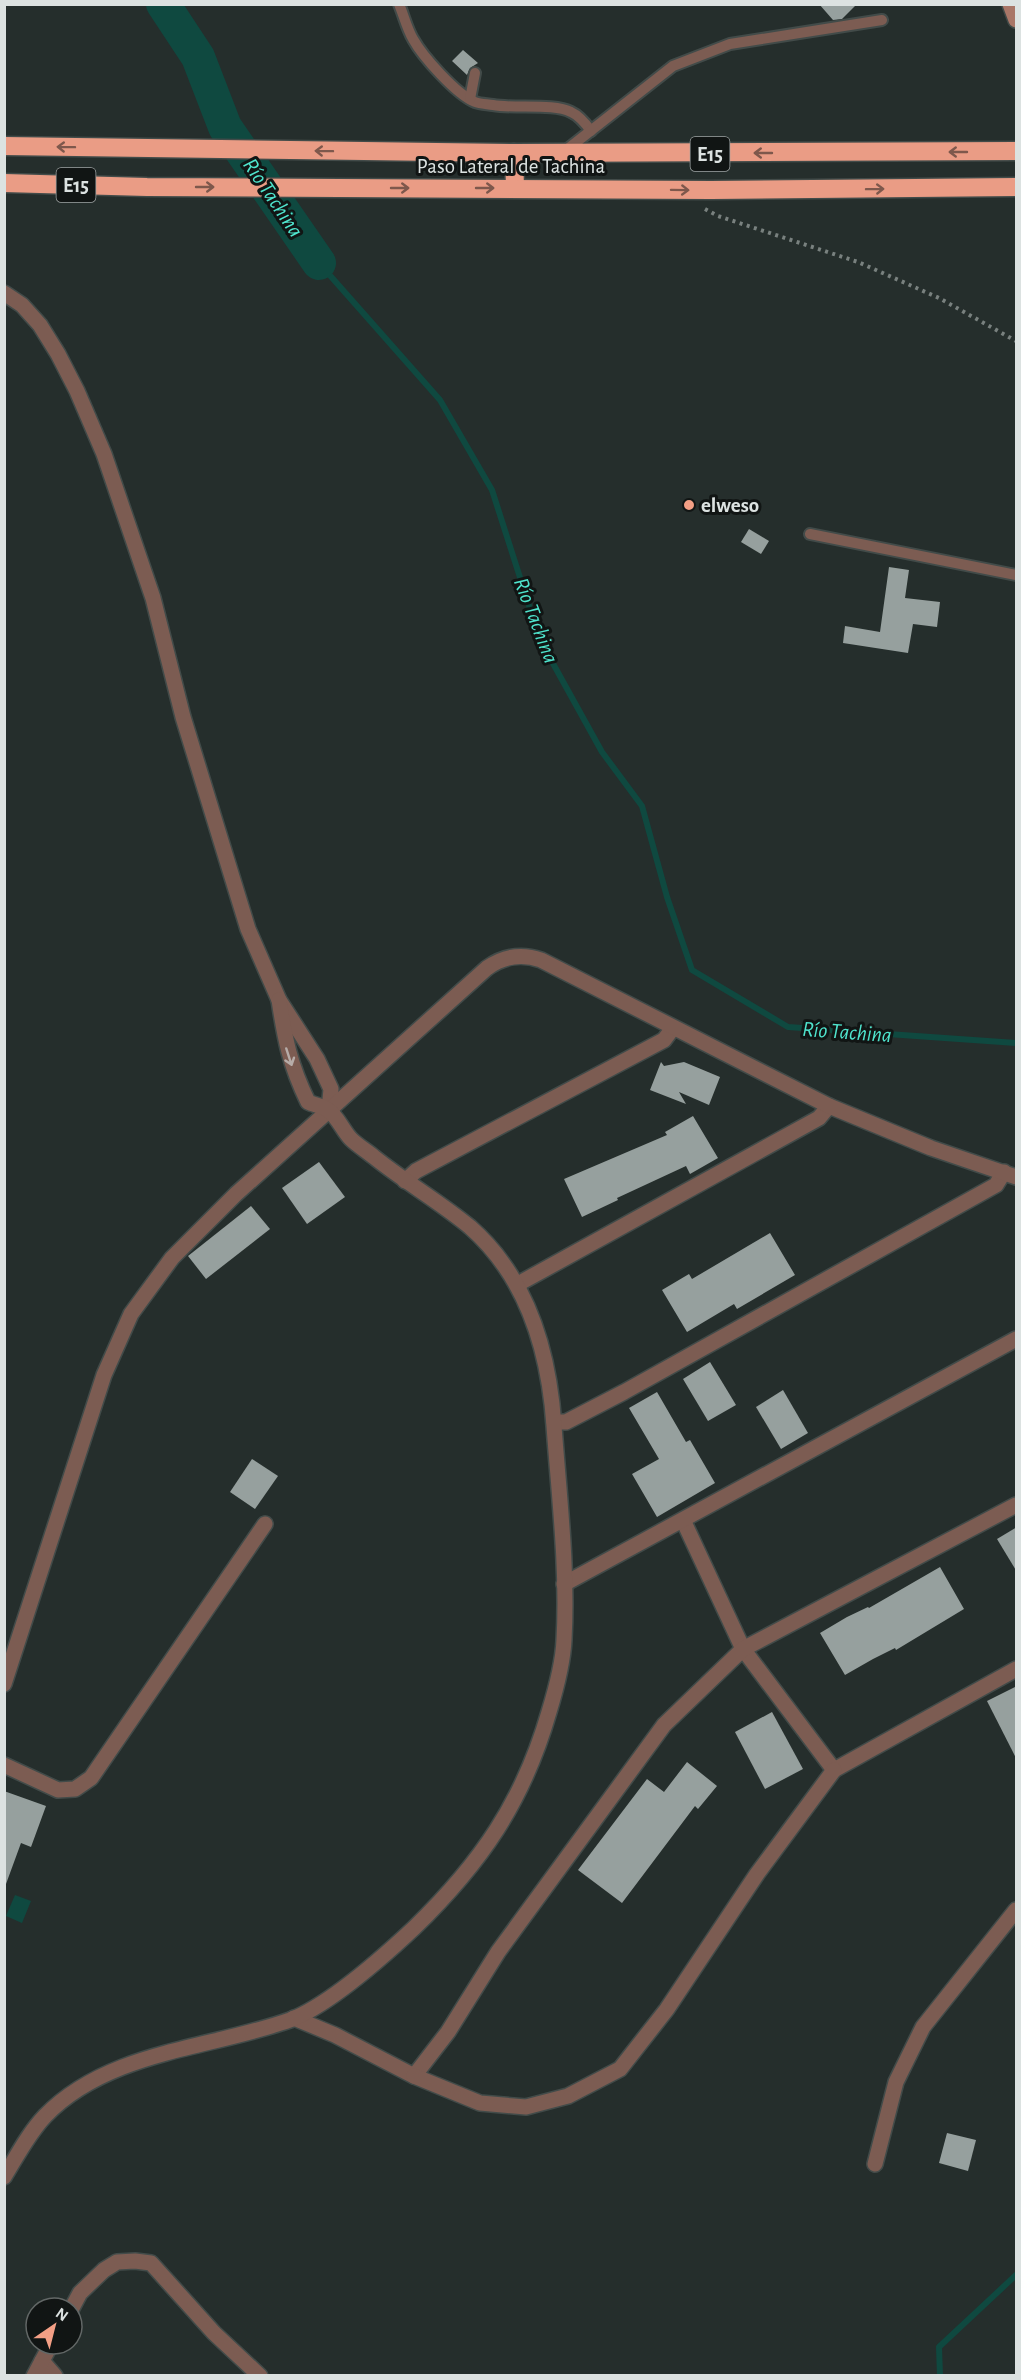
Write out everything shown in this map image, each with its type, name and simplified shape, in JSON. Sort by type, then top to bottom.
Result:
[{"type":"highway","name":"Paso Lateral de Tachina","points":[[4,146],[403,153],[1017,151]]},
{"type":"highway","points":[[514,153],[515,188]]},
{"type":"highway","name":"Paso Lateral de Tachina","points":[[4,183],[147,187],[426,189],[711,190],[1017,187]]},
{"type":"street","points":[[1010,4],[1017,20]]},
{"type":"street","points":[[4,293],[28,311],[40,325],[77,391],[104,454],[153,598],[183,717],[248,929],[279,1000],[304,1035],[331,1089],[329,1110]]},
{"type":"street","points":[[4,1684],[104,1375],[131,1314],[172,1258],[236,1194],[487,968],[509,957],[531,957],[541,960],[829,1106],[931,1148],[1010,1174]]},
{"type":"street","points":[[4,2177],[24,2142],[46,2115],[74,2093],[112,2071],[159,2055],[248,2033],[294,2018],[336,1993],[371,1966],[447,1896],[492,1839],[518,1796],[538,1748],[555,1692],[564,1642],[564,1584],[551,1392],[534,1320],[518,1284],[471,1228],[351,1139],[329,1110],[308,1102],[285,1044],[279,1000]]},
{"type":"street","points":[[405,1181],[416,1171],[664,1040],[673,1028]]},
{"type":"street","points":[[518,1284],[819,1118],[829,1106]]},
{"type":"street","points":[[554,1422],[566,1422],[624,1392],[975,1197],[1010,1174]]},
{"type":"street","points":[[564,1584],[1017,1339]]},
{"type":"street","points":[[414,2076],[448,2032],[498,1952],[664,1725],[743,1650],[1017,1505]]},
{"type":"street","points":[[683,1520],[743,1650],[834,1770]]},
{"type":"street","points":[[4,1765],[58,1790],[75,1789],[91,1778],[265,1524]]},
{"type":"street","points":[[294,2018],[335,2035],[414,2076],[480,2103],[526,2107],[568,2096],[620,2069],[667,2009],[758,1874],[834,1770],[1017,1669]]},
{"type":"street","points":[[875,2164],[896,2082],[915,2040],[1017,1910]]},
{"type":"street","points":[[78,2296],[104,2270],[117,2262],[135,2261],[151,2264],[214,2333],[260,2376]]},
{"type":"street","points":[[34,2376],[45,2356]]},
{"type":"street","points":[[42,2361],[55,2376]]},
{"type":"lane","points":[[399,4],[413,39],[429,60],[447,80],[476,103],[512,108],[554,107],[571,111],[582,119],[591,131]]},
{"type":"lane","points":[[563,153],[673,66],[730,44],[882,20]]},
{"type":"lane","points":[[470,99],[475,73]]},
{"type":"lane","points":[[810,534],[1017,575]]},
{"type":"path","points":[[699,206],[718,216],[858,262],[939,298],[1017,341]]},
{"type":"shaded area","points":[[15,1895],[31,1901],[22,1923],[6,1916]]},
{"type":"building","points":[[819,4],[857,4],[842,19],[833,20]]},
{"type":"building","points":[[463,50],[478,63],[470,68],[467,75],[452,61]]},
{"type":"building","points":[[749,529],[769,541],[761,554],[741,542]]},
{"type":"building","points":[[889,567],[909,570],[905,598],[940,602],[937,627],[913,624],[908,653],[843,643],[845,626],[880,632]]},
{"type":"building","points":[[661,1062],[664,1066],[684,1062],[720,1077],[709,1105],[679,1092],[686,1104],[650,1090]]},
{"type":"building","points":[[693,1116],[718,1158],[690,1174],[686,1166],[582,1217],[564,1179],[667,1135],[665,1132]]},
{"type":"building","points":[[319,1162],[345,1197],[307,1224],[282,1188]]},
{"type":"building","points":[[251,1206],[270,1229],[206,1279],[188,1256]]},
{"type":"building","points":[[770,1233],[795,1275],[737,1309],[734,1304],[687,1332],[662,1290],[689,1274],[692,1279]]},
{"type":"building","points":[[710,1362],[736,1405],[708,1421],[683,1379]]},
{"type":"building","points":[[783,1390],[808,1433],[781,1449],[756,1407]]},
{"type":"building","points":[[657,1392],[686,1442],[690,1440],[715,1483],[657,1517],[632,1474],[659,1459],[629,1408]]},
{"type":"building","points":[[252,1459],[278,1476],[255,1509],[230,1492]]},
{"type":"building","points":[[1017,1527],[1017,1572],[997,1539]]},
{"type":"building","points":[[940,1567],[964,1609],[896,1650],[895,1648],[845,1675],[820,1633]]},
{"type":"building","points":[[1017,1686],[1017,1760],[987,1701]]},
{"type":"building","points":[[772,1712],[803,1769],[765,1789],[735,1732]]},
{"type":"building","points":[[687,1762],[717,1786],[698,1809],[695,1806],[622,1903],[578,1870],[647,1779],[664,1792]]},
{"type":"building","points":[[4,1791],[46,1806],[31,1847],[21,1843],[6,1884]]},
{"type":"building","points":[[947,2133],[976,2140],[968,2171],[939,2163]]},
{"type":"waterway","name":"Río Tachina","points":[[163,4],[198,57],[225,127],[319,263]]},
{"type":"waterway","name":"Río Tachina","points":[[319,263],[440,400],[492,490],[540,640],[602,752],[642,806],[667,897],[692,970],[788,1027],[1016,1043]]},
{"type":"waterway","name":"Río Tachina","points":[[940,2376],[939,2347],[1016,2275]]},
{"type":"place","name":"elweso","points":[[689,505]]}]
